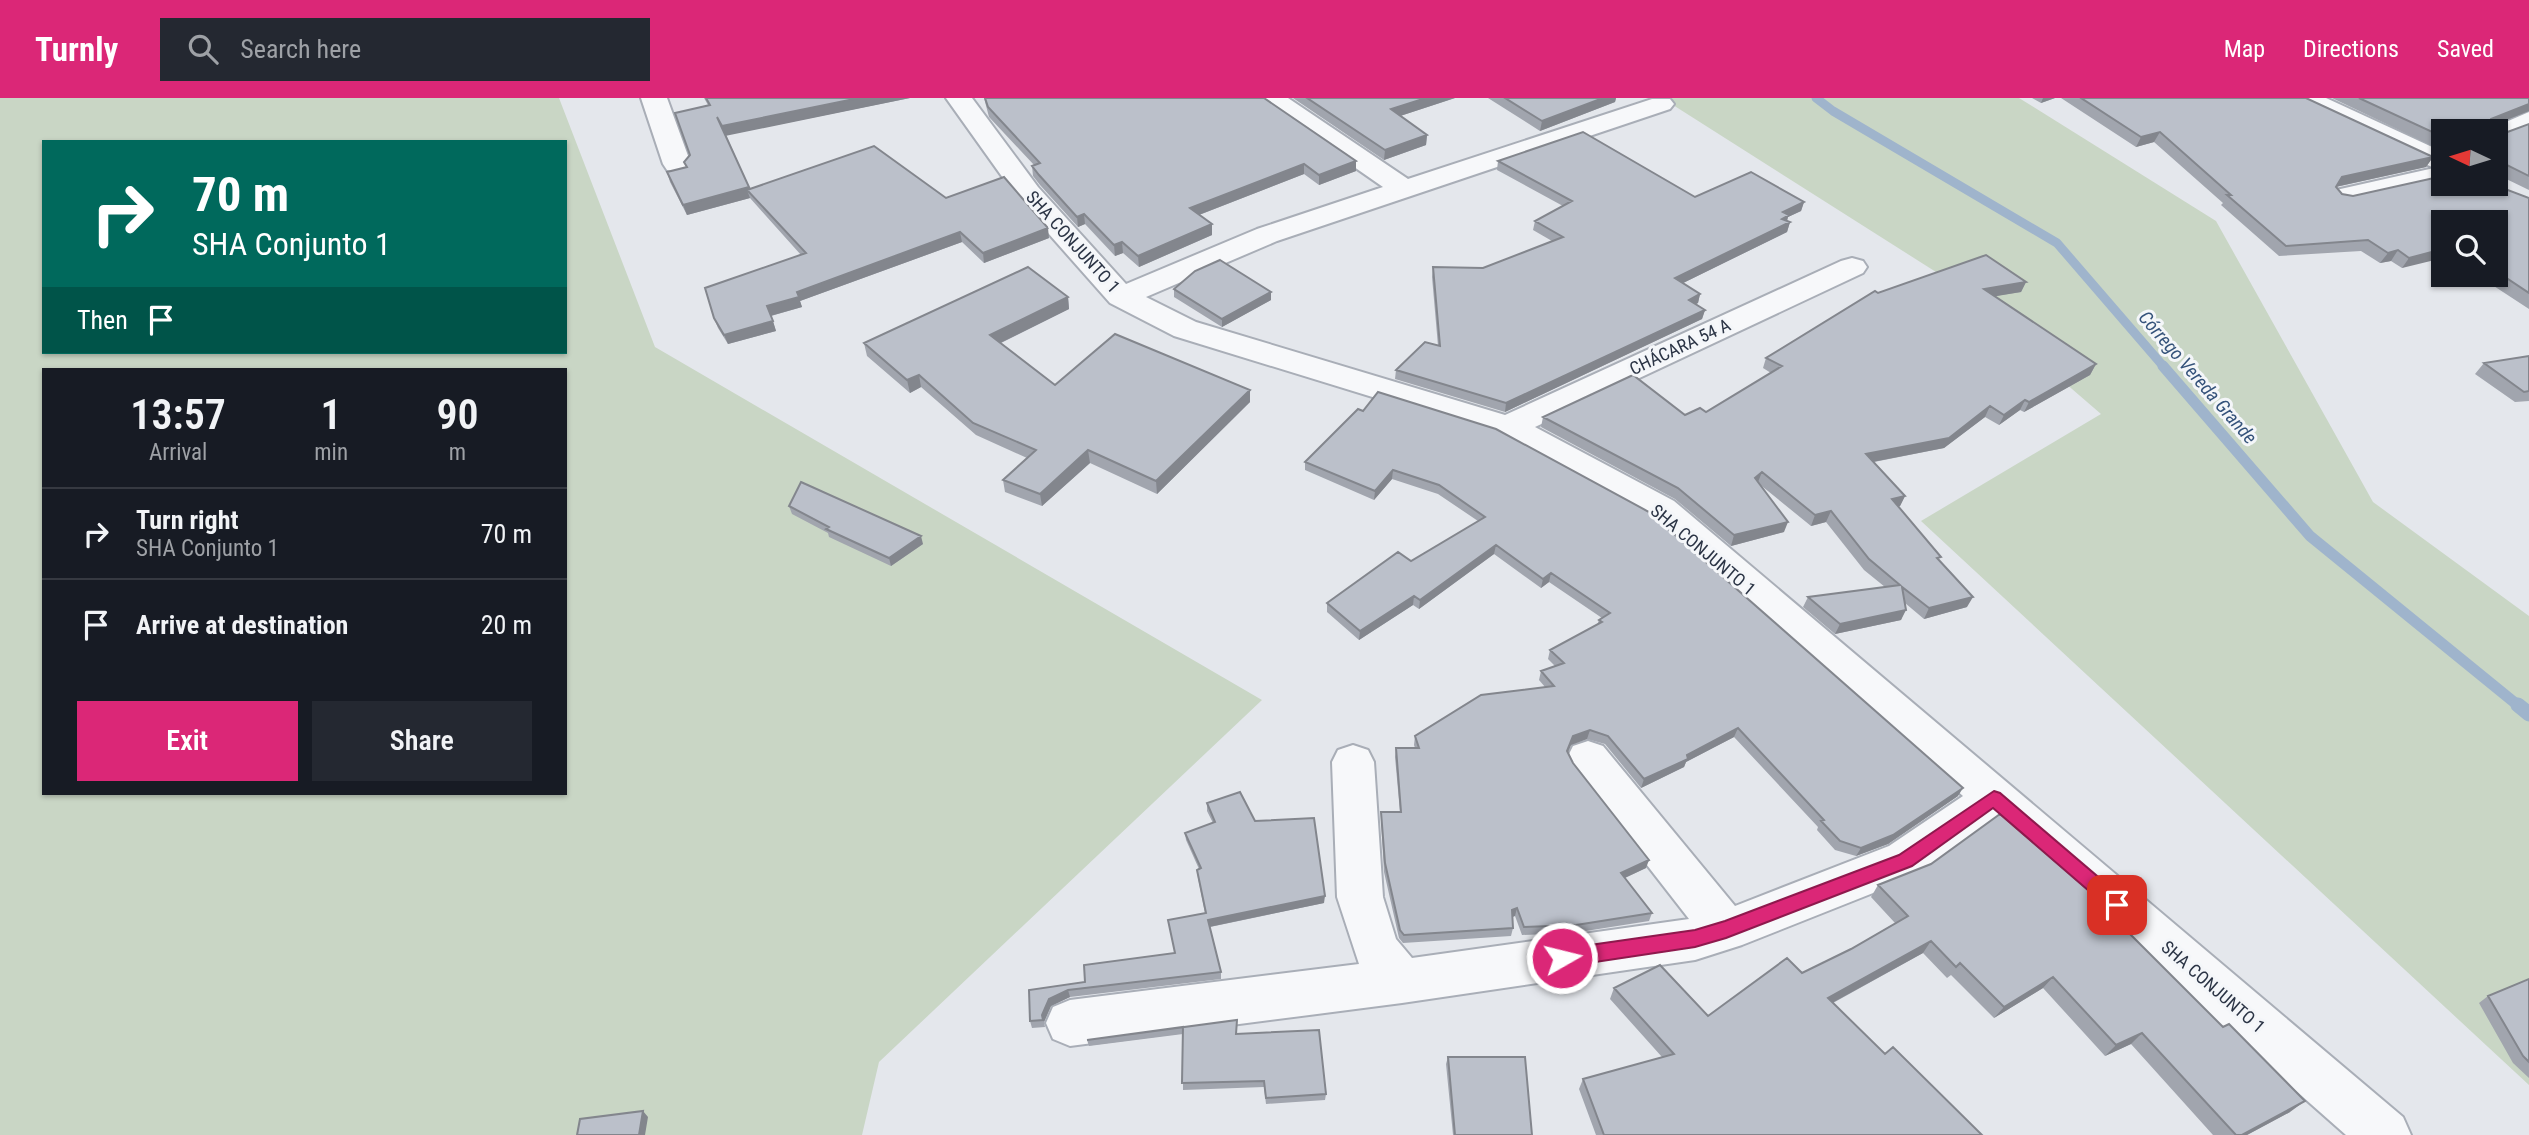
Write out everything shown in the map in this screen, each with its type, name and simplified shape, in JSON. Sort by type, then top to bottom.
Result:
[{"type":"street","points":[[654,98],[677,164]]},
{"type":"street","name":"SHA CONJUNTO 1","points":[[959,98],[1028,193],[1121,297],[1185,329],[1508,427],[1661,510],[2385,1135]]},
{"type":"street","points":[[1271,98],[1403,188]]},
{"type":"street","points":[[2305,98],[2431,158]]},
{"type":"street","points":[[1121,297],[1267,235],[1661,104]]},
{"type":"street","points":[[2508,129],[2529,120]]},
{"type":"street","points":[[2346,196],[2431,166]]},
{"type":"street","name":"CHÁCARA 54 A","points":[[1508,427],[1852,267]]},
{"type":"street","points":[[1588,758],[1726,930]]},
{"type":"street","points":[[1353,762],[1360,897],[1376,950],[1402,981]]},
{"type":"street","points":[[1070,1023],[1402,981],[1695,939],[1726,930],[1905,860],[1994,798]]},
{"type":"green space","points":[[0,98],[559,98],[655,347],[1262,700],[879,1062],[862,1135],[0,1135]]},
{"type":"green space","points":[[1662,98],[2019,98],[2216,221],[2373,502],[2529,616],[2529,1085],[1921,521],[2101,414],[1936,272]]},
{"type":"building","points":[[706,98],[859,98],[722,126],[717,117],[749,187],[683,205],[667,172],[687,167],[684,162],[690,155],[675,113],[710,105]]},
{"type":"building","points":[[985,98],[1264,98],[1356,161],[1319,175],[1304,164],[1190,208],[1212,224],[1138,256],[1122,242],[1114,245],[1084,214],[1077,217],[1032,166],[1040,163],[988,107]]},
{"type":"building","points":[[1307,98],[1426,98],[1391,109],[1427,135],[1385,150]]},
{"type":"building","points":[[1505,98],[1603,98],[1542,121]]},
{"type":"building","points":[[2081,98],[2306,98],[2431,156],[2342,177],[2336,187],[2342,194],[2353,196],[2431,179],[2431,196],[2508,196],[2508,190],[2529,198],[2529,293],[2508,279],[2508,210],[2431,210],[2431,252],[2409,258],[2398,250],[2388,253],[2368,240],[2286,246],[2160,132],[2141,137]]},
{"type":"building","points":[[2359,98],[2529,98],[2529,104],[2491,119],[2431,119],[2431,131]]},
{"type":"building","points":[[2529,124],[2529,176],[2508,166],[2508,132]]},
{"type":"building","points":[[1583,132],[1695,197],[1751,172],[1804,202],[1783,212],[1789,215],[1782,219],[1790,222],[1675,278],[1700,294],[1689,300],[1705,310],[1506,403],[1396,370],[1425,342],[1440,346],[1433,267],[1483,268],[1563,237],[1535,221],[1572,201],[1498,161]]},
{"type":"building","points":[[874,146],[946,198],[1004,177],[1048,228],[983,253],[960,232],[797,292],[799,297],[767,306],[773,321],[724,335],[714,318],[705,288],[806,253],[747,190]]},
{"type":"building","points":[[1986,255],[2026,282],[1984,289],[2096,364],[2029,402],[2025,400],[2004,415],[1990,406],[1949,438],[1866,454],[1905,496],[1892,499],[1941,557],[1937,558],[1973,597],[1929,608],[1902,587],[1906,610],[1840,624],[1808,597],[1900,585],[1869,559],[1831,511],[1815,515],[1762,472],[1755,478],[1788,522],[1734,535],[1678,488],[1543,417],[1633,375],[1685,415],[1700,408],[1706,412],[1782,366],[1766,358],[1875,291],[1878,293]]},
{"type":"building","points":[[1220,260],[1271,292],[1222,319],[1174,289],[1195,271]]},
{"type":"building","points":[[1028,267],[1068,297],[990,335],[1055,385],[1115,334],[1250,390],[1156,481],[1088,450],[1040,494],[1003,480],[1036,450],[973,423],[919,375],[907,380],[864,343]]},
{"type":"building","points":[[2529,356],[2529,391],[2524,392],[2484,363]]},
{"type":"building","points":[[1378,392],[1496,429],[1649,512],[1963,788],[1893,835],[1861,848],[1840,841],[1821,821],[1824,820],[1738,728],[1687,755],[1688,759],[1644,779],[1608,736],[1590,730],[1573,736],[1567,751],[1573,763],[1649,860],[1621,873],[1652,913],[1576,925],[1524,927],[1517,908],[1512,910],[1513,928],[1404,935],[1400,930],[1385,863],[1381,812],[1401,812],[1396,748],[1419,748],[1415,736],[1481,695],[1554,686],[1541,671],[1564,663],[1550,650],[1602,622],[1599,620],[1610,613],[1551,573],[1543,579],[1496,545],[1420,600],[1414,596],[1360,631],[1327,603],[1398,552],[1411,561],[1485,517],[1439,485],[1393,470],[1375,491],[1305,462],[1358,409],[1363,411]]},
{"type":"building","points":[[801,482],[921,536],[889,558],[826,529],[829,527],[789,506]]},
{"type":"building","points":[[1240,792],[1255,821],[1314,818],[1325,896],[1208,920],[1221,972],[1068,990],[1049,999],[1042,1015],[1043,1020],[1030,1021],[1029,990],[1085,982],[1084,965],[1175,953],[1168,920],[1206,913],[1197,870],[1201,868],[1185,833],[1215,822],[1207,803]]},
{"type":"building","points":[[2000,814],[2125,922],[2121,925],[2223,1027],[2229,1024],[2305,1101],[2242,1135],[2236,1135],[2142,1033],[2116,1045],[2053,977],[2004,1007],[1960,963],[1956,967],[1931,941],[1828,998],[1885,1054],[1893,1047],[1982,1135],[1604,1135],[1583,1079],[1674,1054],[1614,988],[1660,965],[1708,1016],[1787,958],[1802,973],[1908,916],[1878,885],[1931,864]]},
{"type":"building","points":[[2529,979],[2529,1062],[2488,996]]},
{"type":"building","points":[[1237,1020],[1236,1034],[1319,1030],[1326,1094],[1266,1098],[1264,1081],[1182,1083],[1183,1027]]},
{"type":"building","points":[[1448,1057],[1525,1057],[1532,1135],[1455,1135]]},
{"type":"building","points":[[643,1111],[639,1135],[577,1135],[580,1119]]},
{"type":"waterway","name":"Córrego Vereda Grande","points":[[1816,98],[1833,111],[2057,243],[2164,367]]},
{"type":"waterway","name":"Córrego Vereda Grande","points":[[2163,366],[2310,536],[2520,707]]},
{"type":"waterway","name":"Córrego Vereda Grande","points":[[2518,705],[2529,714]]},
{"type":"route","points":[[1562,958],[1695,939],[1726,930],[1905,860],[1994,798],[2117,905]]}]
